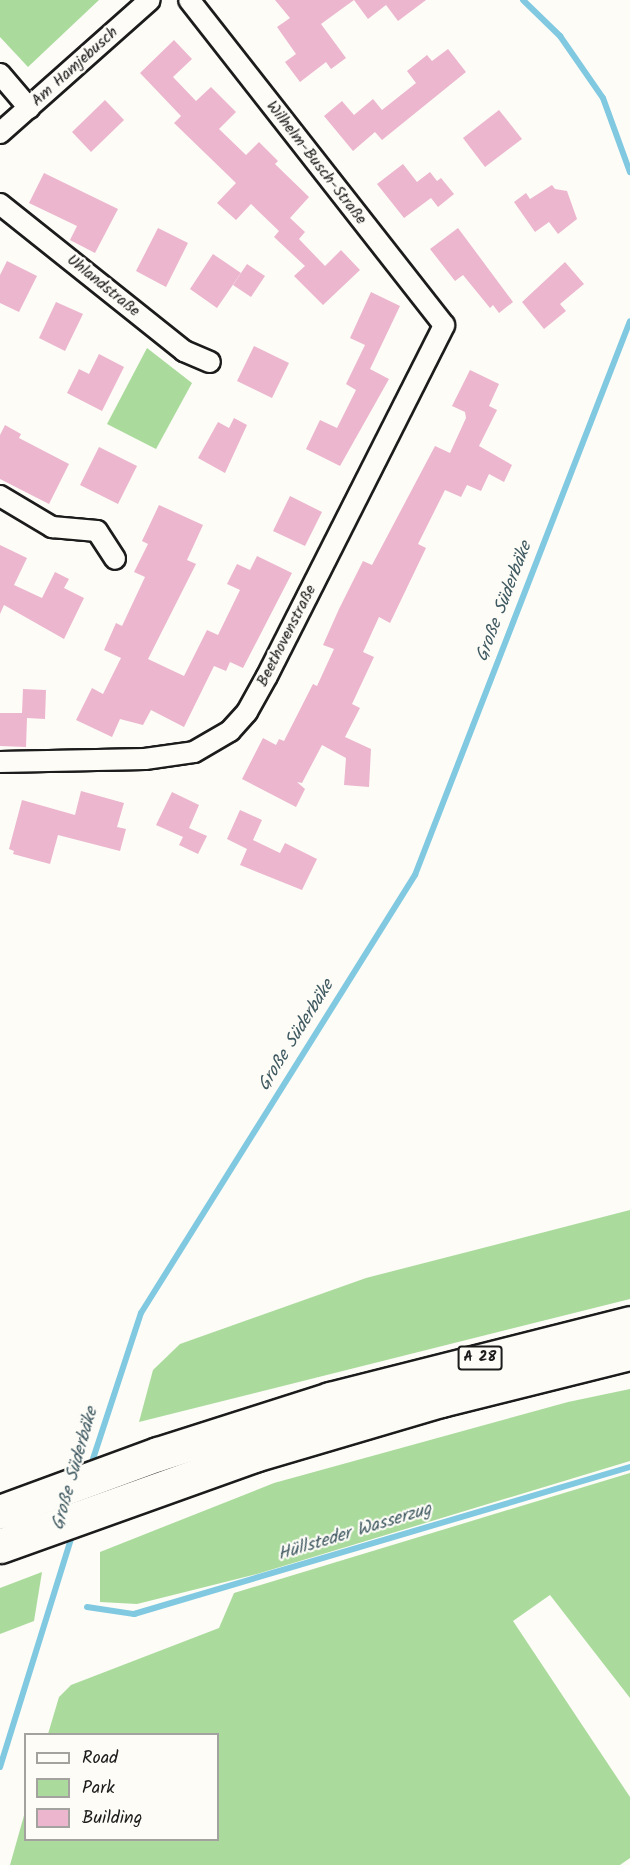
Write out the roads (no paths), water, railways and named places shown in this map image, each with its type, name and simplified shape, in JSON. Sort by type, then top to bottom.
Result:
[{"type":"highway","name":"A 28","points":[[6,1526],[164,1469],[330,1399],[630,1323]]},
{"type":"highway","name":"A 28","points":[[164,1469],[630,1353]]},
{"type":"street","name":"Am Hamjebusch","points":[[0,133],[150,0]]},
{"type":"street","name":"Wilhelm-Busch-Straße","points":[[189,0],[444,325]]},
{"type":"street","points":[[0,74],[29,108]]},
{"type":"street","name":"Uhlandstraße","points":[[0,204],[184,351],[210,363]]},
{"type":"street","name":"Beethovenstraße","points":[[0,762],[145,759],[194,752],[230,731],[247,712],[267,676],[444,325]]},
{"type":"street","points":[[0,496],[52,527],[97,531],[114,559]]},
{"type":"waterway","name":"Große Süderbäke","points":[[523,0],[560,36],[603,98],[630,172]]},
{"type":"waterway","name":"Große Süderbäke","points":[[90,1468],[141,1313],[415,875],[630,321]]},
{"type":"waterway","name":"Hüllsteder Wasserzug","points":[[87,1607],[134,1614],[630,1467]]},
{"type":"waterway","name":"Große Süderbäke","points":[[0,1767],[74,1530]]}]
